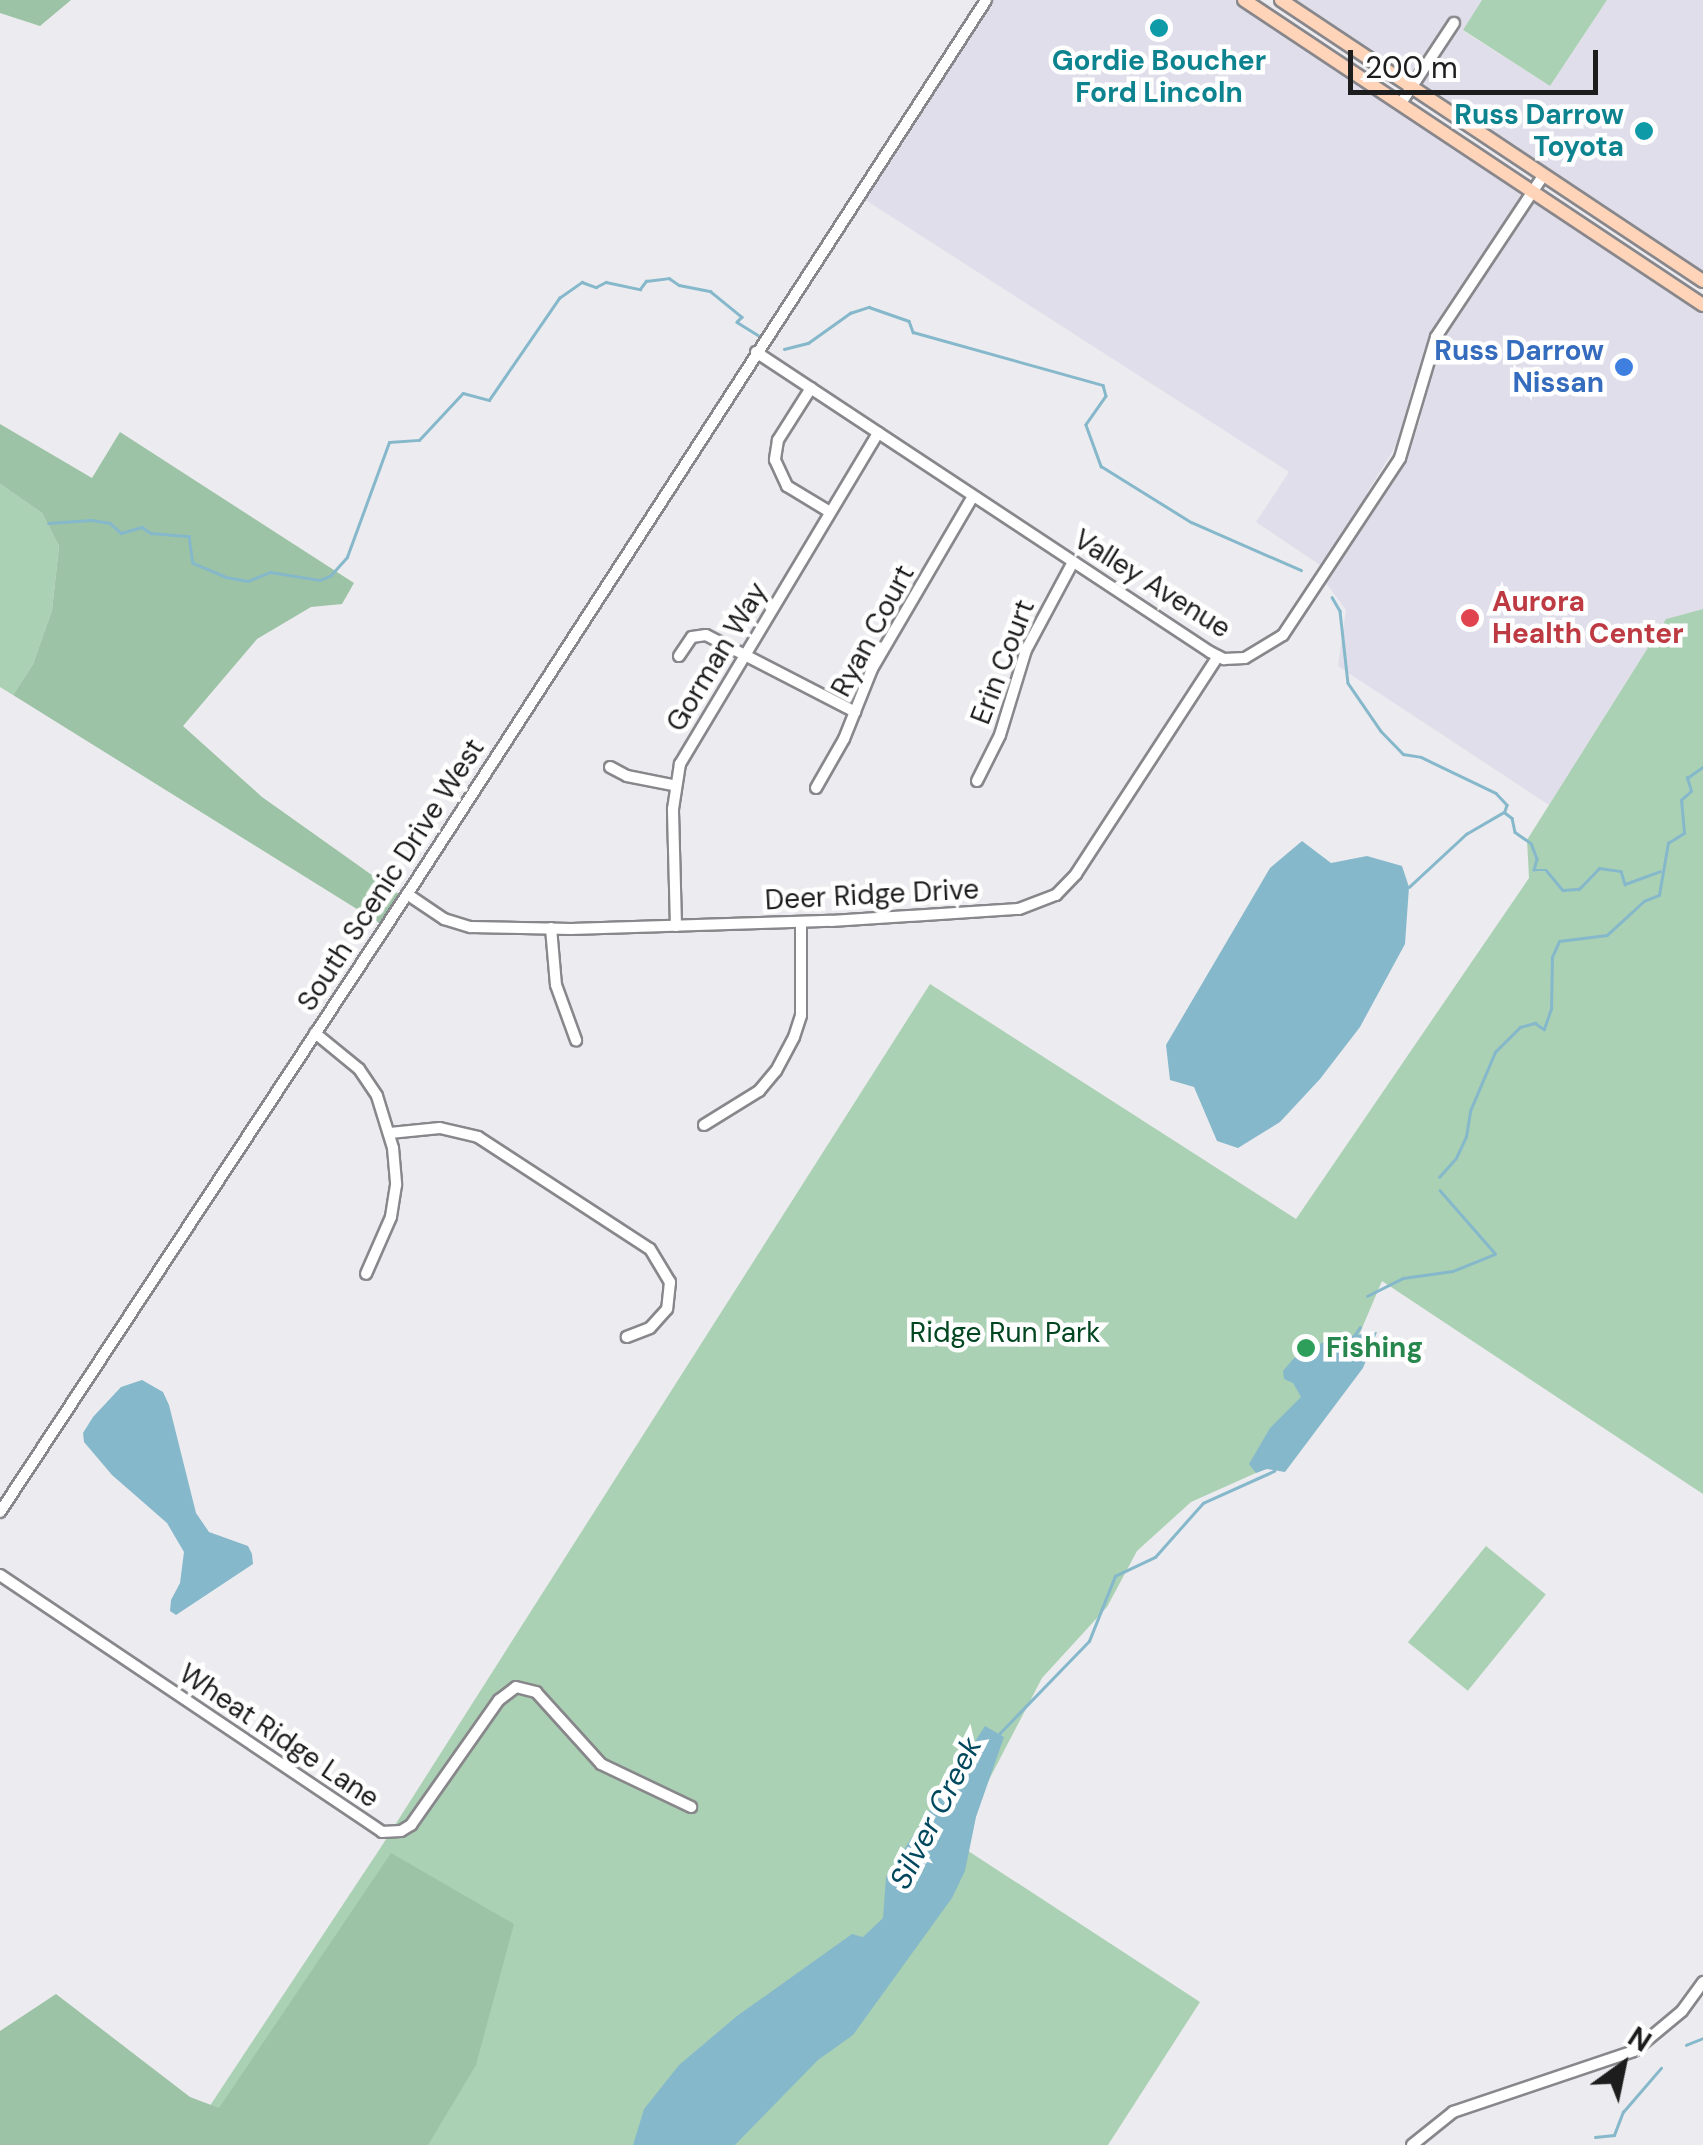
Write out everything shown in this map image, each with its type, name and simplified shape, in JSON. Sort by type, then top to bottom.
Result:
[{"type":"main road","points":[[1244,0],[1703,305]]},
{"type":"main road","points":[[1280,0],[1703,281]]},
{"type":"street","name":"South Scenic Drive West","points":[[0,1512],[407,894],[986,0]]},
{"type":"street","points":[[1401,103],[1454,23]]},
{"type":"street","name":"Valley Avenue","points":[[756,352],[1218,656],[1245,658],[1283,635],[1400,458],[1436,337],[1544,176]]},
{"type":"street","points":[[811,388],[778,440],[775,460],[786,486],[830,512]]},
{"type":"street","name":"Gorman Way","points":[[676,926],[673,784],[680,764],[878,433]]},
{"type":"street","name":"Ryan Court","points":[[816,788],[872,669],[973,496]]},
{"type":"street","name":"Erin Court","points":[[977,781],[1005,721],[1026,650],[1073,562]]},
{"type":"street","points":[[679,656],[692,638],[702,634],[855,712]]},
{"type":"street","name":"Deer Ridge Drive","points":[[407,894],[444,918],[471,926],[551,928],[802,922],[1020,909],[1056,896],[1076,874],[1218,656]]},
{"type":"street","points":[[610,768],[627,776],[673,784]]},
{"type":"street","points":[[704,1125],[759,1091],[776,1072],[794,1037],[801,1015],[802,922]]},
{"type":"street","points":[[551,928],[556,985],[576,1040]]},
{"type":"street","points":[[314,1033],[358,1069],[377,1096],[390,1133],[396,1167],[394,1199],[366,1274]]},
{"type":"street","points":[[390,1133],[440,1128],[478,1137],[650,1249],[670,1282],[667,1309],[650,1328],[627,1337]]},
{"type":"street","name":"Wheat Ridge Lane","points":[[0,1576],[382,1832],[401,1832],[411,1825],[500,1700],[516,1687],[536,1692],[601,1764],[691,1807]]},
{"type":"street","points":[[1412,2145],[1453,2112],[1585,2071],[1634,2050],[1667,2025],[1703,1982]]},
{"type":"shaded area","points":[[994,0],[1235,0],[1436,133],[1479,166],[1703,307],[1703,609],[1666,619],[1549,805],[1338,666],[1346,610],[1326,583],[1332,573],[1256,522],[1289,472],[864,199]],"holes":[[[1412,386],[1425,387],[1420,421],[1405,458],[1377,500],[1367,493],[1403,434]]]},
{"type":"shaded area","points":[[1297,0],[1482,0],[1463,31],[1550,86],[1607,0],[1703,0],[1703,271],[1397,67],[1294,4]]},
{"type":"green space","points":[[0,0],[71,0],[40,26],[0,13]]},
{"type":"green space","points":[[1482,0],[1607,0],[1550,86],[1463,30]]},
{"type":"green space","points":[[0,424],[92,478],[120,432],[354,583],[342,604],[311,607],[257,639],[183,726],[262,797],[400,895],[381,924],[13,695],[33,664],[52,610],[59,546],[42,513],[0,484]]},
{"type":"green space","points":[[0,484],[42,513],[59,546],[52,610],[33,664],[13,695],[0,687]]},
{"type":"green space","name":"Ridge Run Park","points":[[1703,609],[1703,1494],[1382,1281],[1354,1347],[1285,1460],[1191,1502],[1137,1551],[1107,1607],[1042,1678],[956,1843],[1200,2002],[1108,2145],[184,2145],[381,1847],[930,984],[1296,1219],[1529,878],[1527,840],[1666,619]]},
{"type":"green space","points":[[1486,1546],[1546,1594],[1468,1691],[1408,1642]]},
{"type":"green space","points":[[391,1853],[514,1924],[476,2065],[428,2145],[0,2145],[0,2031],[56,1994],[190,2097],[219,2108]]},
{"type":"water","points":[[1302,841],[1331,863],[1367,856],[1402,866],[1409,887],[1405,944],[1360,1027],[1320,1079],[1280,1122],[1238,1148],[1217,1141],[1194,1087],[1170,1080],[1166,1045],[1270,868]]},
{"type":"water","points":[[1377,1332],[1363,1368],[1285,1472],[1267,1469],[1256,1473],[1249,1464],[1270,1428],[1301,1397],[1293,1383],[1284,1379],[1283,1371],[1294,1358],[1329,1339]]},
{"type":"water","points":[[142,1380],[163,1392],[169,1405],[196,1513],[209,1532],[248,1546],[252,1554],[253,1564],[176,1615],[170,1611],[171,1600],[180,1583],[184,1552],[167,1523],[112,1475],[84,1442],[83,1433],[93,1417],[121,1387]]},
{"type":"water","points":[[985,1726],[1004,1737],[976,1817],[965,1871],[952,1898],[853,2035],[818,2060],[735,2145],[633,2145],[644,2109],[679,2065],[737,2016],[852,1934],[863,1937],[883,1918],[886,1877]]},
{"type":"waterway","points":[[48,523],[91,520],[110,523],[121,533],[142,527],[151,533],[189,536],[193,563],[226,577],[248,581],[270,572],[320,580],[330,576],[347,557],[389,442],[419,440],[463,393],[489,400],[559,298],[582,282],[596,287],[606,282],[640,289],[646,281],[669,278],[679,285],[710,291],[742,317],[737,322],[759,336]]},
{"type":"waterway","points":[[784,349],[808,343],[850,313],[869,307],[909,321],[913,332],[1103,385],[1106,396],[1086,425],[1101,466],[1191,522],[1301,570]]},
{"type":"waterway","points":[[1332,597],[1340,611],[1348,683],[1381,731],[1403,754],[1421,757],[1496,793],[1507,805],[1505,811]]},
{"type":"waterway","name":"Silver Creek","points":[[1439,1177],[1456,1158],[1466,1137],[1470,1111],[1495,1052],[1520,1027],[1535,1023],[1544,1029],[1551,1009],[1552,957],[1559,941],[1607,935],[1644,901],[1659,895],[1668,843],[1684,833],[1681,800],[1691,791],[1687,778],[1703,767]]},
{"type":"waterway","points":[[1409,887],[1466,834],[1504,812],[1512,818],[1515,832],[1531,843],[1537,859],[1534,870],[1546,870],[1563,890],[1579,889],[1599,868],[1621,871],[1625,884],[1660,871]]},
{"type":"waterway","name":"Silver Creek","points":[[1367,1296],[1403,1278],[1453,1271],[1495,1254],[1440,1191]]},
{"type":"waterway","name":"Silver Creek","points":[[1352,1339],[1360,1327]]},
{"type":"waterway","name":"Silver Creek","points":[[997,1736],[1089,1641],[1115,1576],[1155,1557],[1203,1503],[1274,1471]]},
{"type":"waterway","points":[[1686,2045],[1703,2038]]},
{"type":"waterway","points":[[1595,2137],[1614,2135],[1623,2112],[1661,2068]]},
{"type":"place","name":"Gordie Boucher Ford Lincoln","points":[[1159,28]]},
{"type":"place","name":"Russ Darrow Toyota","points":[[1644,131]]},
{"type":"place","name":"Russ Darrow Nissan","points":[[1624,367]]},
{"type":"place","name":"Aurora Health Center","points":[[1470,618]]},
{"type":"place","name":"Fishing","points":[[1306,1348]]}]
